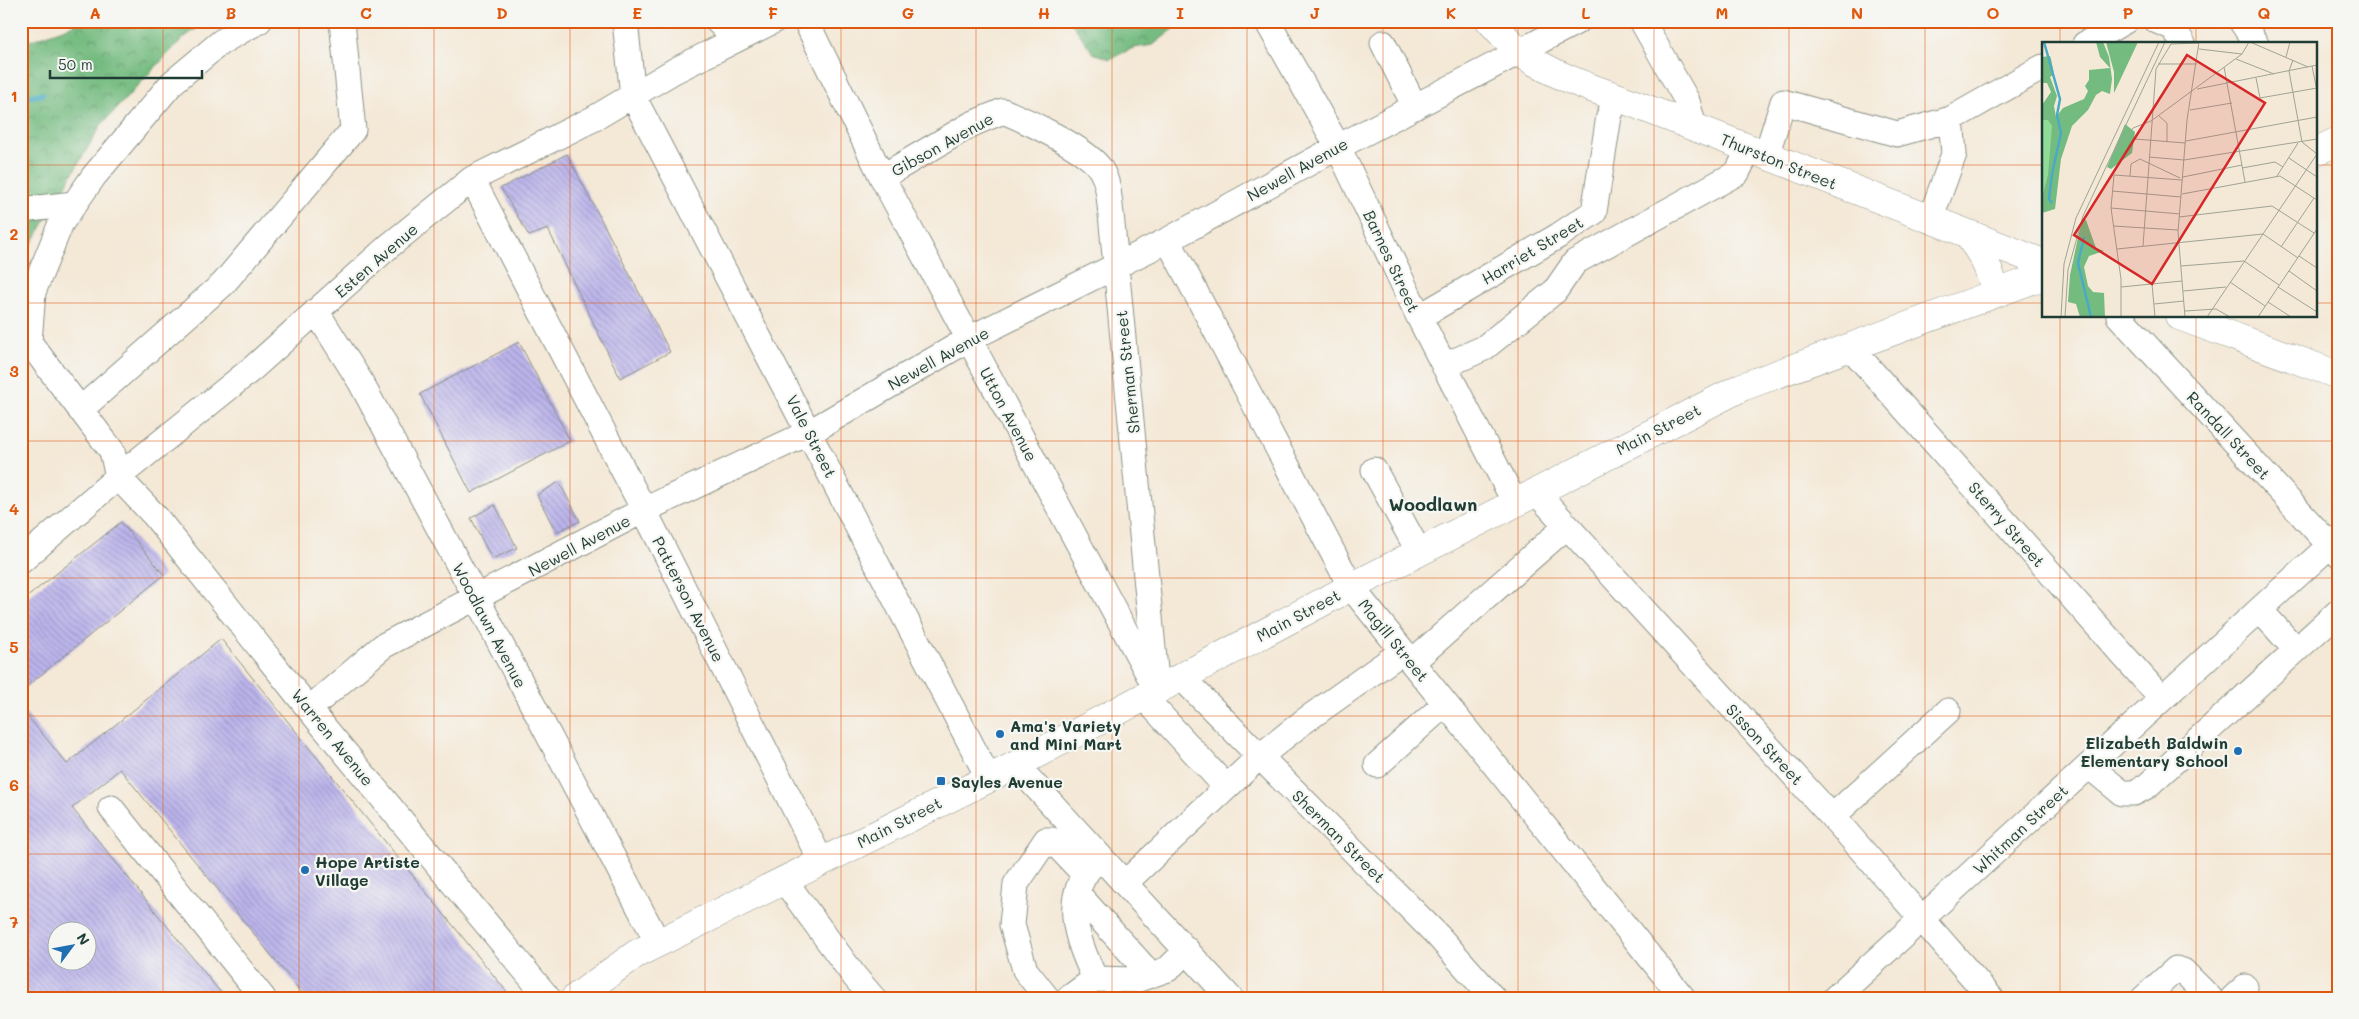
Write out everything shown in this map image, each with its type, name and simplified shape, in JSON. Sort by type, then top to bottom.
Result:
[{"type":"main road","name":"Thurston Street","points":[[1490,21],[1519,52],[1542,68],[1578,84],[1617,97],[2042,263]]},
{"type":"main road","points":[[1966,233],[1981,252],[1996,293]]},
{"type":"main road","name":"Main Street","points":[[575,998],[636,954],[1016,765],[1351,587],[1742,387],[2042,276]]},
{"type":"main road","points":[[2184,318],[2338,375]]},
{"type":"street","points":[[118,477],[112,451],[30,342],[26,326],[33,292],[61,222],[94,176],[172,83],[222,42],[259,21]]},
{"type":"street","points":[[80,410],[223,284],[353,130],[342,21]]},
{"type":"street","points":[[625,21],[634,96]]},
{"type":"street","points":[[717,21],[737,39]]},
{"type":"street","name":"Esten Avenue","points":[[21,561],[118,477],[253,368],[316,311],[472,179],[593,119],[674,71],[773,21]]},
{"type":"street","name":"Utton Avenue","points":[[806,21],[882,177],[969,339],[1150,693],[1226,788]]},
{"type":"street","name":"Barnes Street","points":[[1267,21],[1338,147],[1444,366],[1525,497]]},
{"type":"street","name":"Newell Avenue","points":[[309,708],[383,646],[477,599],[644,510],[810,432],[969,339],[1168,240],[1338,147],[1578,21]]},
{"type":"street","points":[[1642,21],[1687,101],[1694,127]]},
{"type":"street","points":[[2088,42],[2125,21]]},
{"type":"street","points":[[2157,21],[2174,28],[2182,42]]},
{"type":"street","points":[[2241,21],[2255,42]]},
{"type":"street","points":[[1383,44],[1415,107]]},
{"type":"street","points":[[1444,366],[1484,348],[1555,291],[1575,262],[1737,173],[1757,152],[1783,102],[1897,134],[1951,119],[2042,68]]},
{"type":"street","name":"Vale Street","points":[[634,96],[988,778]]},
{"type":"street","name":"Harriet Street","points":[[1419,317],[1558,236],[1594,212],[1609,116],[1617,97]]},
{"type":"street","name":"Gibson Avenue","points":[[882,177],[972,124],[1003,111]]},
{"type":"street","name":"Sherman Street","points":[[1003,111],[1040,126],[1100,167],[1106,180],[1116,266],[1150,693]]},
{"type":"street","points":[[1930,220],[1954,154],[1951,119]]},
{"type":"street","name":"Patterson Avenue","points":[[472,179],[644,510],[821,861]]},
{"type":"street","points":[[21,210],[74,204]]},
{"type":"street","name":"Magill Street","points":[[1168,240],[1351,587],[1683,998]]},
{"type":"street","name":"Woodlawn Avenue","points":[[316,311],[360,381],[658,943]]},
{"type":"street","name":"Randall Street","points":[[2121,318],[2335,546]]},
{"type":"street","name":"Sterry Street","points":[[1851,348],[2162,700]]},
{"type":"street","points":[[1374,470],[1419,552]]},
{"type":"street","name":"Warren Avenue","points":[[118,477],[155,516],[309,708],[548,998]]},
{"type":"street","name":"Sisson Street","points":[[1525,497],[1567,526],[1832,817],[1992,998]]},
{"type":"street","points":[[1124,883],[1260,757],[1303,722],[1407,656],[1567,526]]},
{"type":"street","name":"Whitman Street","points":[[1835,998],[2260,610],[2335,546]]},
{"type":"street","points":[[2260,610],[2296,650]]},
{"type":"street","points":[[2089,766],[2122,793],[2134,793],[2147,786],[2338,612]]},
{"type":"street","name":"Sherman Street","points":[[1181,677],[1439,937],[1494,998]]},
{"type":"street","points":[[1376,765],[1446,704]]},
{"type":"street","points":[[1832,817],[1948,711]]},
{"type":"street","points":[[1016,765],[1151,975]]},
{"type":"street","points":[[111,808],[263,998]]},
{"type":"street","points":[[1047,998],[1025,970],[1012,925],[1016,884],[1046,840],[1052,840],[1087,875],[1124,883],[1230,998]]},
{"type":"street","points":[[1087,875],[1074,922],[1094,979]]},
{"type":"street","points":[[784,880],[855,977],[873,998]]},
{"type":"street","points":[[1069,998],[1094,979],[1136,980],[1168,969],[1187,950]]},
{"type":"street","points":[[2144,998],[2176,969],[2183,972],[2210,998]]},
{"type":"green space","points":[[85,21],[207,21],[182,39],[101,125],[21,262],[21,44]]},
{"type":"green space","points":[[1067,21],[1184,21],[1153,45],[1133,48],[1110,59],[1093,53],[1074,26]]},
{"type":"building","points":[[567,154],[670,352],[620,378],[548,229],[529,236],[501,188]]},
{"type":"building","points":[[519,342],[570,441],[471,493],[420,394]]},
{"type":"building","points":[[559,482],[580,521],[556,532],[537,495]]},
{"type":"building","points":[[495,505],[517,548],[492,559],[471,518]]},
{"type":"building","points":[[121,522],[164,575],[21,691],[21,602]]},
{"type":"building","name":"Hope Artiste Village","points":[[221,639],[507,992],[500,998],[306,998],[120,769],[72,808],[225,998],[21,998],[21,708],[67,764]]},
{"type":"waterway","points":[[21,98],[42,94]]},
{"type":"place","name":"Ama's Variety and Mini Mart","points":[[1000,734]]},
{"type":"place","name":"Elizabeth Baldwin Elementary School","points":[[2238,751]]},
{"type":"place","name":"Sayles Avenue","points":[[941,781]]},
{"type":"place","name":"Hope Artiste Village","points":[[305,870]]},
{"type":"district","name":"Woodlawn","points":[[1433,504]]}]
